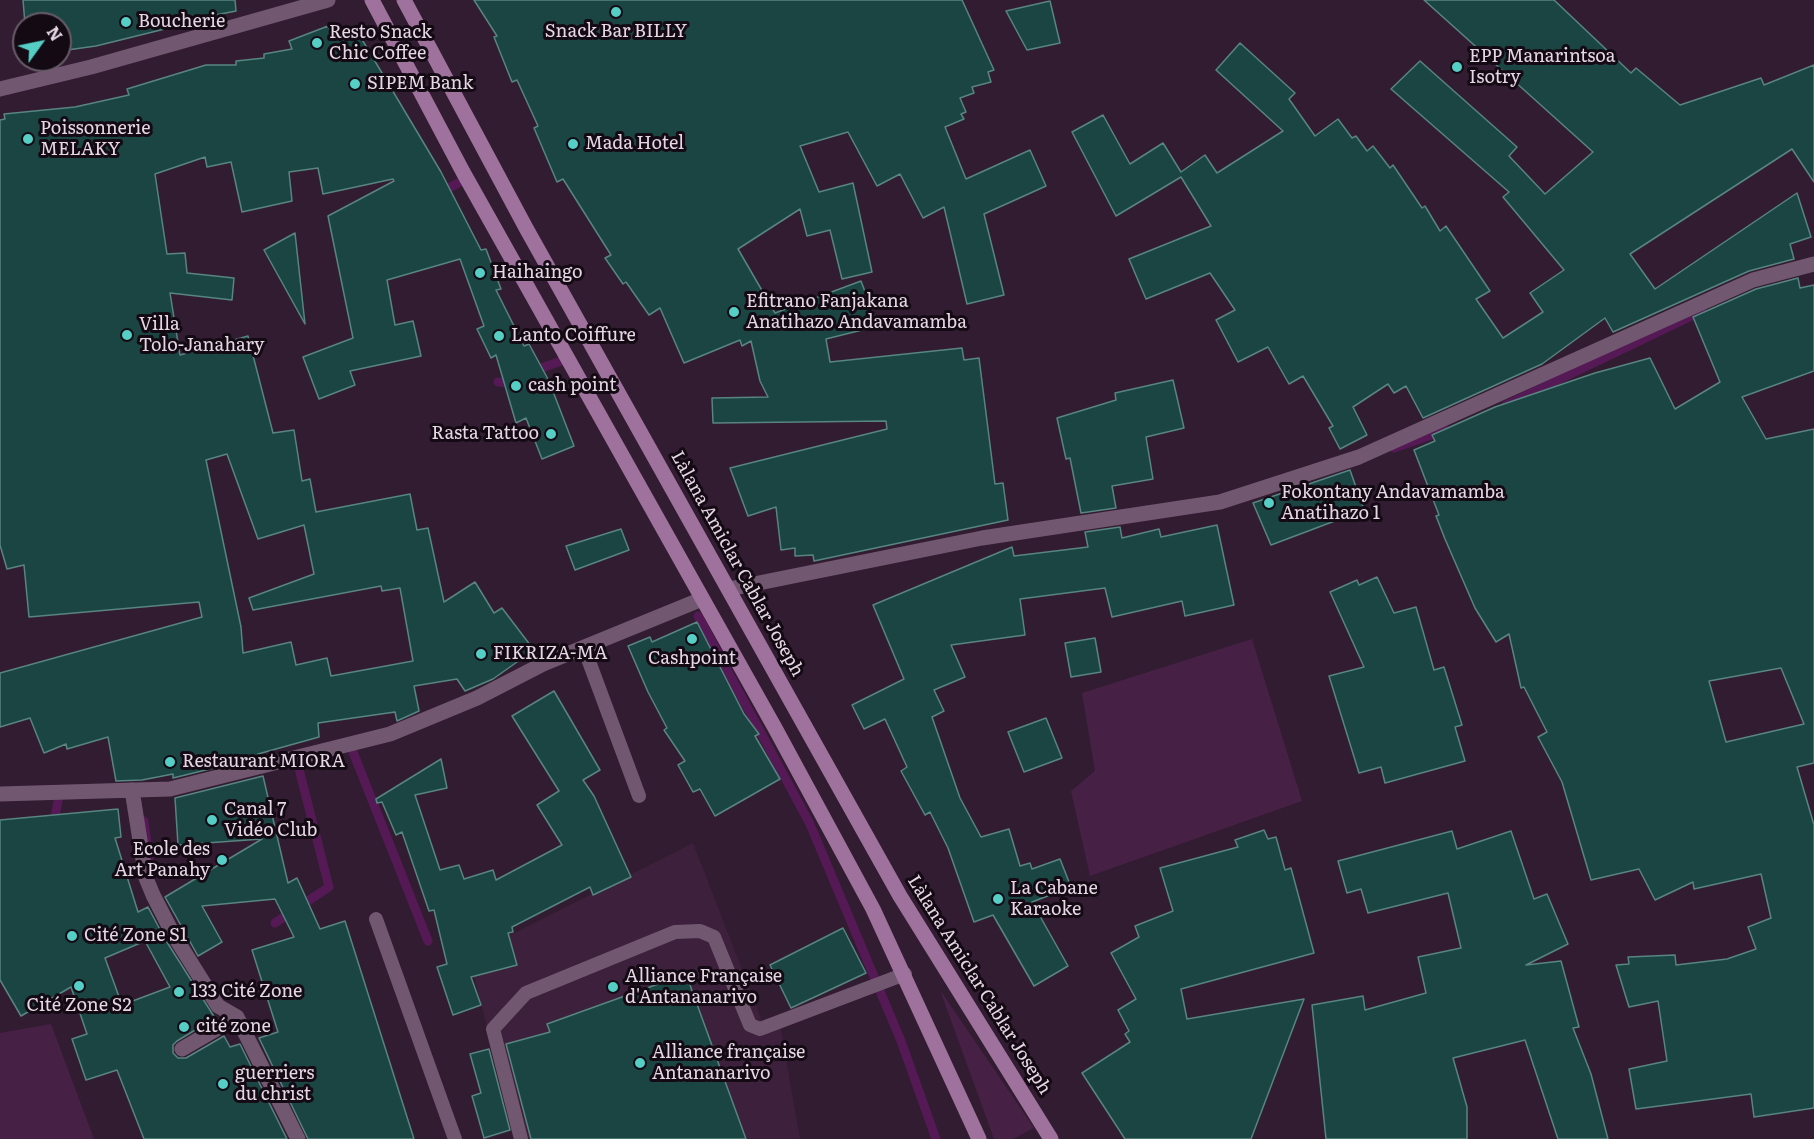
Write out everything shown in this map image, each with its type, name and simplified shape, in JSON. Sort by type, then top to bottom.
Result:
[{"type":"main road","points":[[372,0],[463,172],[780,738],[905,974],[979,1139]]},
{"type":"main road","name":"Làlana Amiclar Cablar Joseph","points":[[404,0],[526,228],[900,896],[1051,1139]]},
{"type":"street","points":[[0,89],[99,65],[328,0]]},
{"type":"street","points":[[729,589],[982,538],[1220,502],[1359,457],[1753,280],[1814,264]]},
{"type":"street","points":[[0,794],[170,789],[390,734],[477,698],[543,664],[702,599]]},
{"type":"street","points":[[132,790],[146,878],[153,895],[173,934],[218,1006],[237,1017],[298,1139]]},
{"type":"street","points":[[182,1049],[237,1017]]},
{"type":"lane","points":[[584,648],[639,796]]},
{"type":"lane","points":[[376,919],[455,1139]]},
{"type":"lane","points":[[521,1139],[493,1029],[526,993],[675,932],[700,931],[714,937],[750,1025],[760,1029],[905,974]]},
{"type":"shaded area","points":[[1252,639],[1302,801],[1090,876],[1071,791],[1095,771],[1082,693]]},
{"type":"shaded area","name":"Alliance Française d'Antananarivo","points":[[693,843],[764,1026],[779,1019],[800,1139],[515,1139],[469,956]]},
{"type":"shaded area","points":[[940,990],[1034,1128],[1013,1139],[994,1139]]},
{"type":"shaded area","points":[[51,1024],[94,1139],[0,1139],[0,1033]]},
{"type":"building","points":[[23,0],[235,0],[236,11],[180,22],[181,25],[96,46],[72,49],[72,12],[24,12]]},
{"type":"building","points":[[474,0],[962,0],[994,70],[988,72],[991,82],[972,87],[974,93],[960,98],[966,112],[961,114],[964,119],[945,127],[966,179],[1030,150],[1046,186],[984,214],[1004,295],[967,304],[944,207],[923,218],[900,174],[877,186],[848,132],[800,146],[819,192],[853,183],[872,272],[842,279],[830,230],[807,236],[800,209],[738,249],[775,313],[861,281],[878,326],[826,339],[830,362],[962,348],[964,360],[979,358],[995,484],[1003,483],[1008,520],[814,561],[813,555],[795,556],[795,548],[781,550],[776,507],[748,516],[730,468],[887,429],[886,421],[713,423],[712,398],[768,397],[760,381],[751,341],[742,346],[740,340],[684,363],[660,308],[649,315],[626,282],[623,284],[605,258],[611,255],[563,179],[557,182],[534,128],[538,126],[517,80],[512,82],[494,37],[497,36]]},
{"type":"building","points":[[1424,0],[1554,0],[1631,73],[1636,68],[1680,105],[1761,78],[1764,85],[1814,65],[1814,182],[1792,149],[1630,254],[1655,289],[1797,193],[1811,237],[1790,244],[1794,259],[1749,271],[1613,332],[1605,318],[1542,364],[1423,418],[1406,386],[1394,393],[1388,384],[1353,407],[1367,435],[1340,449],[1329,428],[1333,426],[1303,376],[1289,384],[1268,347],[1238,362],[1216,320],[1235,310],[1210,273],[1146,299],[1129,259],[1211,226],[1181,177],[1116,216],[1072,132],[1103,115],[1130,164],[1163,143],[1181,172],[1205,155],[1217,173],[1283,131],[1216,70],[1240,43],[1295,93],[1289,99],[1315,136],[1338,119],[1352,138],[1356,136],[1367,151],[1373,146],[1390,168],[1393,165],[1422,208],[1425,206],[1440,231],[1446,226],[1490,291],[1476,299],[1503,338],[1543,312],[1530,293],[1564,270],[1503,197],[1509,192],[1391,89],[1420,61],[1517,147],[1509,156],[1545,194],[1593,152]]},
{"type":"building","points":[[1050,1],[1060,43],[1027,50],[1006,11]]},
{"type":"building","points":[[337,25],[340,32],[354,26],[441,172],[481,250],[486,249],[501,289],[496,290],[524,346],[529,344],[549,381],[574,446],[542,459],[526,418],[516,423],[496,355],[491,358],[477,329],[484,326],[460,259],[387,280],[395,325],[413,321],[421,356],[350,371],[355,385],[319,399],[303,357],[353,338],[328,216],[394,181],[393,179],[323,194],[318,168],[289,172],[292,201],[242,212],[231,162],[207,167],[205,157],[155,174],[167,254],[185,253],[187,273],[234,278],[232,300],[170,293],[180,355],[248,336],[273,433],[294,430],[302,481],[310,479],[316,512],[410,494],[417,530],[428,528],[444,602],[475,582],[494,613],[502,608],[534,650],[493,679],[465,691],[457,679],[414,686],[419,711],[397,721],[395,712],[318,723],[319,737],[258,754],[259,757],[173,778],[173,774],[142,780],[116,781],[108,737],[67,749],[66,744],[44,753],[30,718],[0,727],[0,673],[202,617],[199,602],[29,617],[24,565],[7,569],[0,545],[0,120],[5,119],[4,114],[75,107],[129,95],[127,89],[206,65],[236,65],[236,61],[264,58],[264,54],[292,49],[289,41],[328,26],[329,29]],"holes":[[[227,454],[258,539],[304,525],[314,574],[249,598],[253,610],[381,586],[382,591],[400,588],[413,661],[331,676],[327,658],[296,665],[291,642],[243,653],[241,627],[206,460]]]},
{"type":"building","points":[[295,233],[305,324],[264,250]]},
{"type":"building","points":[[1798,278],[1800,288],[1814,285],[1814,371],[1742,397],[1766,439],[1814,429],[1814,763],[1797,767],[1814,825],[1814,1108],[1754,1117],[1751,1094],[1636,1109],[1629,1069],[1667,1061],[1658,1001],[1629,1007],[1616,965],[1629,964],[1628,957],[1675,955],[1676,965],[1727,959],[1756,949],[1748,927],[1771,918],[1761,874],[1694,889],[1693,882],[1655,900],[1639,869],[1591,880],[1562,782],[1538,737],[1547,732],[1524,687],[1521,688],[1509,634],[1496,642],[1475,608],[1436,516],[1439,515],[1414,450],[1435,441],[1432,435],[1495,407],[1595,373],[1650,358],[1675,409],[1720,382],[1693,317],[1756,289]],"holes":[[[1781,668],[1804,724],[1726,742],[1709,681]]]},
{"type":"building","points":[[1173,380],[1184,428],[1146,437],[1153,479],[1112,486],[1116,508],[1081,513],[1070,458],[1066,459],[1057,418],[1116,400],[1115,393]]},
{"type":"building","points":[[1350,470],[1364,510],[1271,545],[1253,503]]},
{"type":"building","points":[[1217,525],[1234,605],[1185,616],[1182,601],[1112,617],[1105,588],[1020,599],[1025,635],[951,645],[965,677],[934,690],[944,711],[932,717],[960,798],[981,837],[1009,829],[1020,866],[1030,863],[1032,869],[1060,859],[1071,887],[1032,902],[1068,966],[1034,986],[993,915],[974,922],[948,848],[930,812],[925,815],[901,771],[907,767],[885,719],[864,729],[852,705],[904,679],[873,605],[1012,547],[1014,556],[1088,547],[1085,532],[1120,527],[1122,538],[1159,529],[1161,537]]},
{"type":"building","points":[[621,529],[629,550],[575,570],[566,546]]},
{"type":"building","points":[[1377,577],[1394,613],[1416,607],[1434,670],[1444,667],[1462,725],[1455,727],[1465,761],[1385,783],[1381,767],[1359,773],[1329,676],[1364,667],[1330,592],[1357,580],[1359,585]]},
{"type":"building","points":[[697,622],[744,714],[759,734],[755,736],[780,779],[715,816],[700,789],[693,792],[678,765],[685,761],[664,730],[667,728],[628,646],[650,637],[652,642]]},
{"type":"building","points":[[1095,638],[1101,672],[1071,677],[1065,643]]},
{"type":"building","points":[[554,691],[600,770],[583,780],[594,796],[631,877],[593,895],[590,887],[512,927],[513,932],[508,933],[517,965],[471,977],[481,1005],[453,1015],[437,967],[447,964],[434,910],[429,911],[402,832],[396,835],[382,802],[377,803],[376,799],[441,759],[447,788],[415,795],[440,870],[459,865],[464,879],[493,870],[496,880],[562,845],[537,805],[559,791],[512,716]]},
{"type":"building","points":[[1046,718],[1062,758],[1024,772],[1008,732]]},
{"type":"building","points":[[263,776],[288,883],[297,878],[320,929],[345,921],[414,1139],[308,1139],[259,1038],[278,1032],[252,950],[294,937],[275,899],[202,906],[222,942],[198,956],[165,897],[262,839],[178,845],[175,798]]},
{"type":"building","points":[[118,809],[121,837],[115,838],[138,912],[148,907],[165,939],[215,1018],[177,1041],[173,1045],[173,1053],[178,1058],[186,1058],[224,1036],[230,1047],[240,1044],[287,1139],[144,1139],[117,1070],[86,1080],[72,1039],[87,1034],[71,987],[21,1016],[0,980],[0,820]],"holes":[[[145,941],[170,987],[122,1005],[105,958]]]},
{"type":"building","points":[[1264,830],[1268,839],[1276,837],[1285,870],[1291,868],[1314,953],[1181,989],[1187,1019],[1304,999],[1251,1139],[1125,1139],[1082,1073],[1130,1042],[1125,1034],[1129,1031],[1118,1010],[1136,999],[1111,953],[1139,937],[1135,926],[1173,911],[1160,868],[1238,847],[1235,840]]},
{"type":"building","points":[[1452,831],[1457,849],[1511,831],[1534,899],[1547,894],[1568,944],[1526,965],[1561,961],[1579,1027],[1573,1028],[1591,1074],[1608,1139],[1558,1139],[1525,1040],[1453,1058],[1467,1107],[1467,1139],[1326,1139],[1312,1005],[1363,996],[1365,1010],[1426,993],[1418,957],[1461,948],[1448,893],[1368,913],[1361,889],[1347,893],[1338,861]]},
{"type":"building","points":[[843,928],[866,973],[791,1008],[770,965]]},
{"type":"building","name":"Alliance française Antananarivo","points":[[686,974],[746,1139],[531,1139],[506,1044],[550,1032],[547,1024]]},
{"type":"building","points":[[489,1049],[510,1130],[484,1138],[472,1096],[481,1093],[470,1054]]},
{"type":"waterway","points":[[441,192],[464,180]]},
{"type":"waterway","points":[[1506,405],[1702,311]]},
{"type":"waterway","points":[[530,372],[567,359]]},
{"type":"waterway","points":[[498,382],[509,383],[515,379]]},
{"type":"waterway","points":[[1394,448],[1446,430]]},
{"type":"waterway","points":[[698,616],[810,824],[901,1041],[936,1139]]},
{"type":"waterway","points":[[353,752],[428,941]]},
{"type":"waterway","points":[[275,923],[329,887],[298,765]]},
{"type":"waterway","points":[[55,817],[58,801]]},
{"type":"waterway","points":[[144,821],[149,858]]},
{"type":"place","name":"Snack Bar BILLY","points":[[616,12]]},
{"type":"place","name":"Boucherie","points":[[126,22]]},
{"type":"place","name":"Resto Snack Chic Coffee","points":[[317,43]]},
{"type":"place","name":"EPP Manarintsoa Isotry","points":[[1457,67]]},
{"type":"place","name":"SIPEM Bank","points":[[355,84]]},
{"type":"place","name":"Poissonnerie MELAKY","points":[[28,139]]},
{"type":"place","name":"Mada Hotel","points":[[573,144]]},
{"type":"place","name":"Haihaingo","points":[[480,273]]},
{"type":"place","name":"Efitrano Fanjakana Anatihazo Andavamamba","points":[[734,312]]},
{"type":"place","name":"Villa Tolo-Janahary","points":[[127,335]]},
{"type":"place","name":"Lanto Coiffure","points":[[499,336]]},
{"type":"place","name":"cash point","points":[[516,386]]},
{"type":"place","name":"Rasta Tattoo","points":[[551,434]]},
{"type":"place","name":"Fokontany Andavamamba Anatihazo 1","points":[[1269,503]]},
{"type":"place","name":"Cashpoint","points":[[692,639]]},
{"type":"place","name":"FIKRIZA-MA","points":[[481,654]]},
{"type":"place","name":"Restaurant MIORA","points":[[170,762]]},
{"type":"place","name":"Canal 7 Vidéo Club","points":[[212,820]]},
{"type":"place","name":"Ecole des Art Panahy","points":[[222,860]]},
{"type":"place","name":"La Cabane Karaoke","points":[[998,899]]},
{"type":"place","name":"Cité Zone S1","points":[[72,936]]},
{"type":"place","name":"Cité Zone S2","points":[[79,986]]},
{"type":"place","name":"Alliance Française d'Antananarivo","points":[[613,987]]},
{"type":"place","name":"133 Cité Zone","points":[[179,992]]},
{"type":"place","name":"cité zone","points":[[184,1027]]},
{"type":"place","name":"Alliance française Antananarivo","points":[[640,1063]]},
{"type":"place","name":"guerriers du christ","points":[[223,1084]]}]
